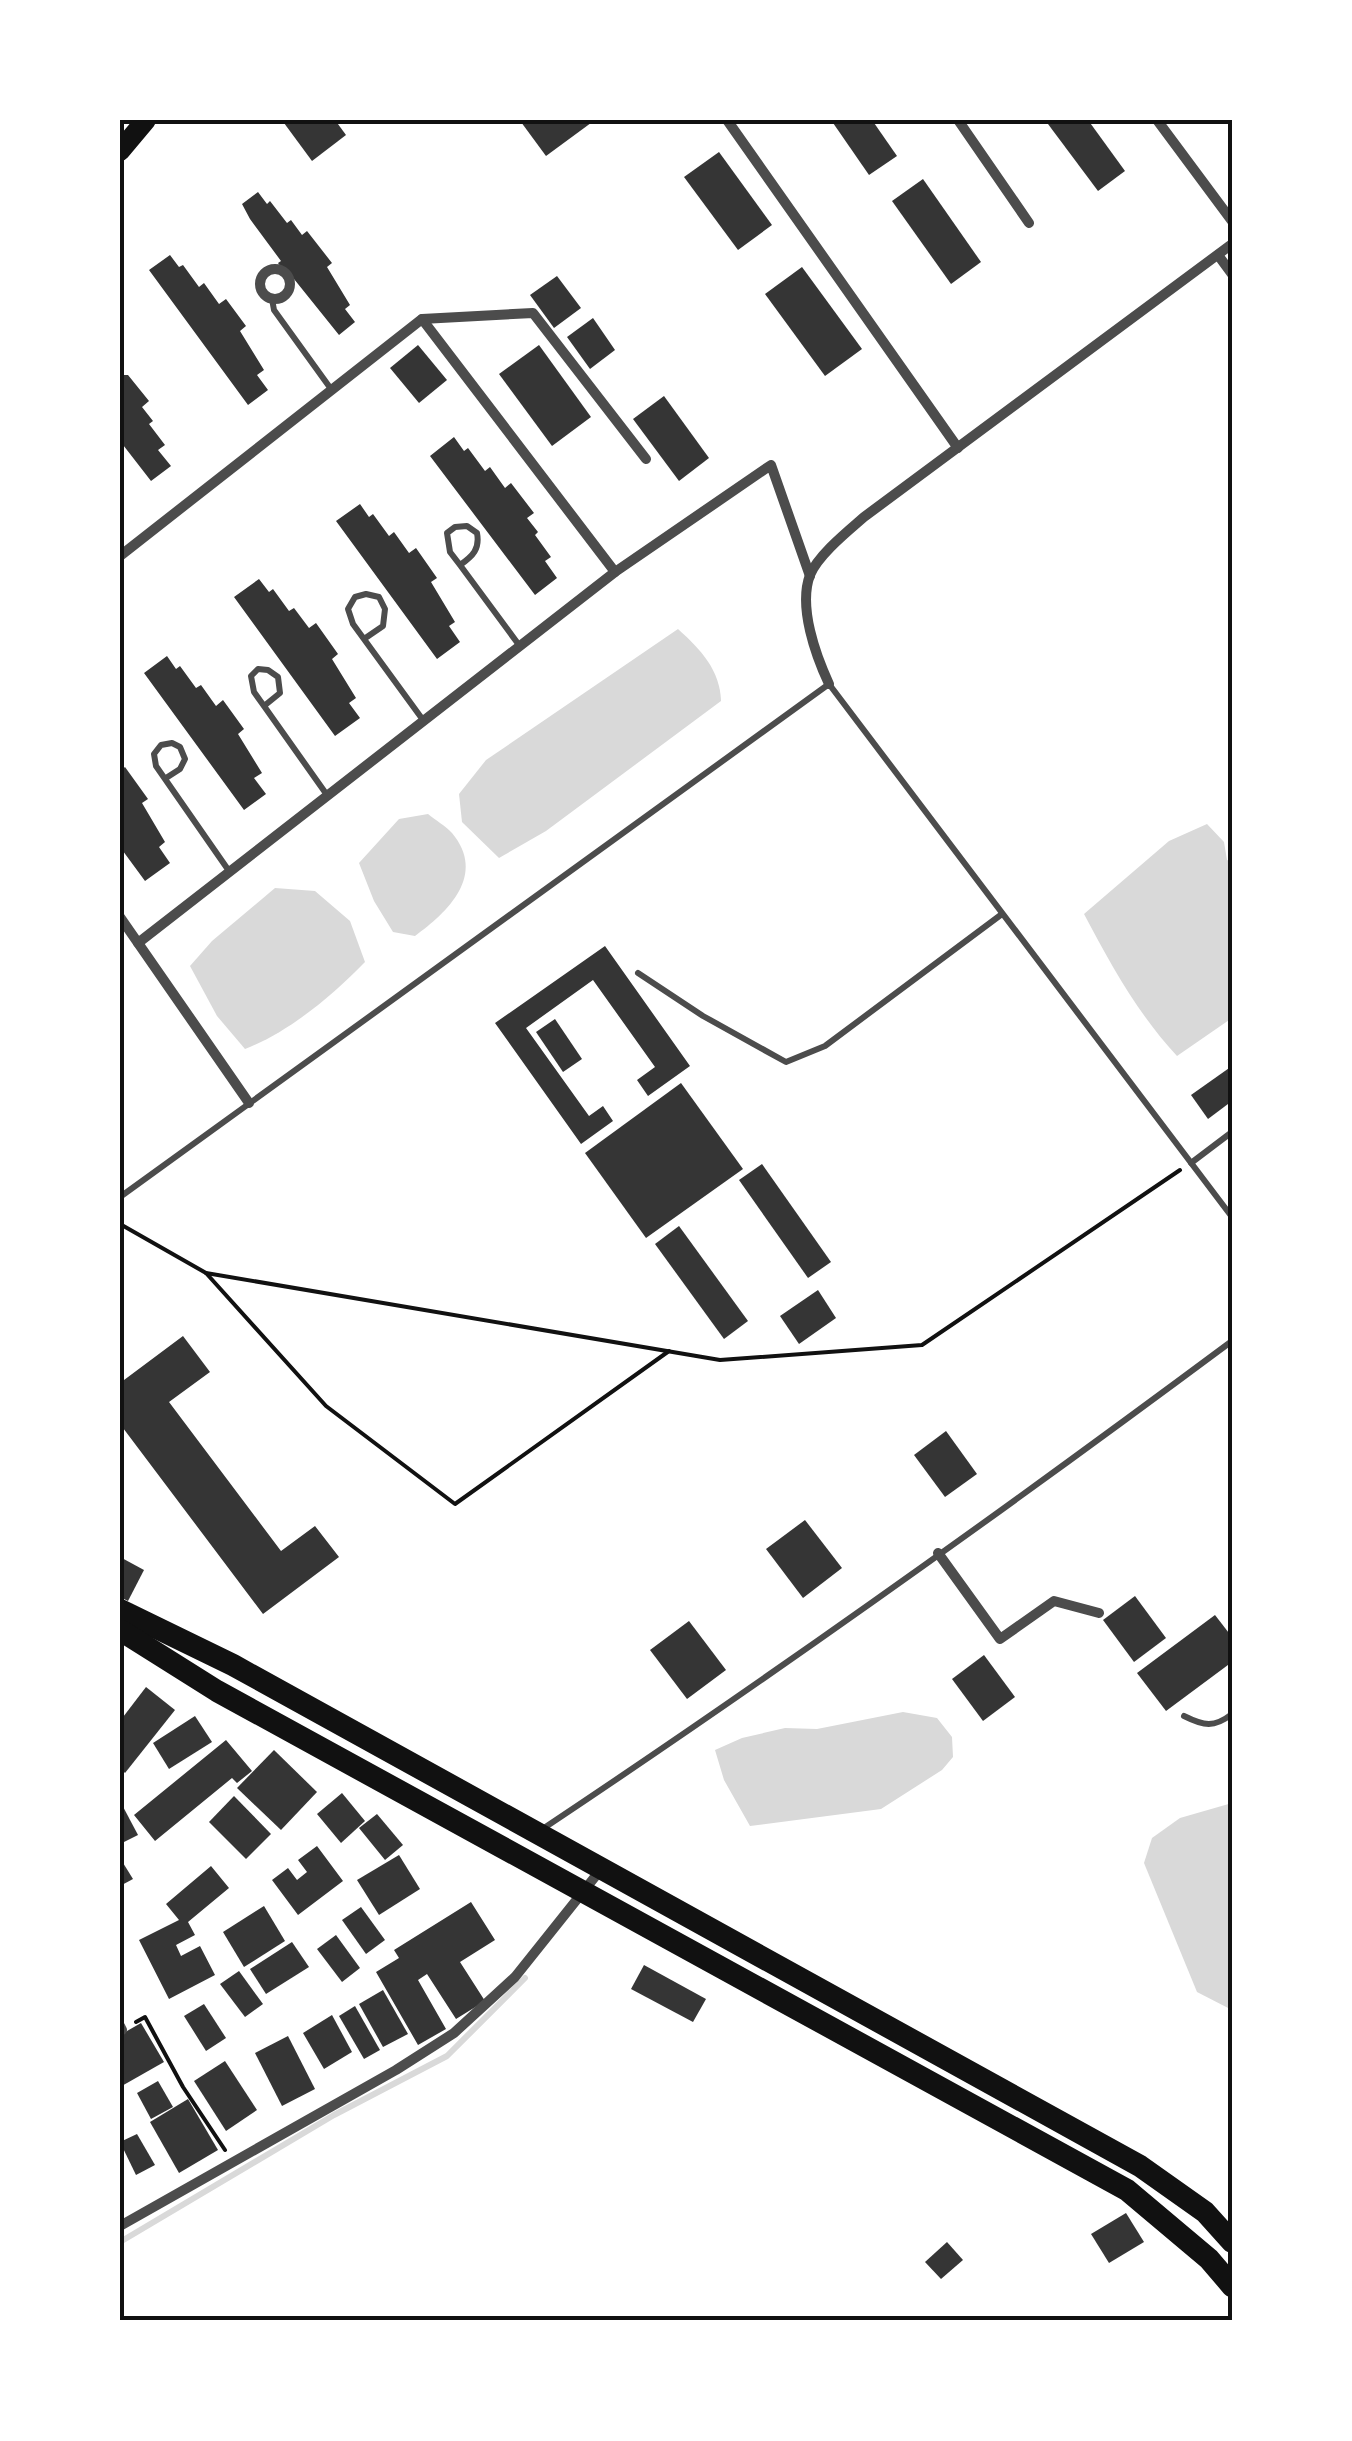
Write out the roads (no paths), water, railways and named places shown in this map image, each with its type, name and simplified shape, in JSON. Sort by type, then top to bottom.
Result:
[{"type":"highway","points":[[120,1610],[234,1665],[1140,2166],[1206,2212],[1232,2242]]},
{"type":"highway","points":[[120,1630],[217,1692],[1127,2190],[1209,2259],[1232,2286]]},
{"type":"main road","points":[[120,151],[146,120]]},
{"type":"street","points":[[728,120],[958,448]]},
{"type":"street","points":[[958,120],[1029,222]]},
{"type":"street","points":[[1157,120],[1232,221]]},
{"type":"street","points":[[810,576],[833,546],[864,517],[1232,244]]},
{"type":"street","points":[[1218,255],[1232,274]]},
{"type":"street","points":[[120,556],[422,319],[533,313],[646,459]]},
{"type":"street","points":[[422,319],[615,572]]},
{"type":"street","points":[[138,943],[615,572],[771,465],[810,576],[807,612],[813,648],[829,684]]},
{"type":"street","points":[[120,917],[249,1103]]},
{"type":"street","points":[[938,1554],[1000,1639],[1054,1602],[1099,1613]]},
{"type":"street","points":[[120,2226],[454,2033],[515,1977],[603,1868]]},
{"type":"lane","points":[[272,299],[274,310],[332,390]]},
{"type":"lane","points":[[460,565],[476,552],[479,543],[477,533],[467,526],[455,527],[447,533],[450,552],[520,646]]},
{"type":"lane","points":[[364,638],[382,626],[386,609],[378,597],[366,594],[356,597],[348,609],[352,624],[424,721]]},
{"type":"lane","points":[[264,706],[280,693],[278,677],[258,669],[251,676],[254,692],[328,796]]},
{"type":"lane","points":[[120,1197],[829,684],[1232,1217]]},
{"type":"lane","points":[[166,778],[180,769],[185,759],[180,747],[172,742],[161,745],[154,754],[156,766],[229,871]]},
{"type":"lane","points":[[638,972],[703,1016],[786,1062],[825,1046],[1002,914]]},
{"type":"lane","points":[[1191,1163],[1232,1132]]},
{"type":"lane","points":[[539,1832],[838,1629],[1232,1341]]},
{"type":"lane","points":[[1184,1716],[1203,1726],[1220,1724],[1232,1714]]},
{"type":"waterway","points":[[120,2242],[334,2115],[447,2056],[525,1978]]}]
